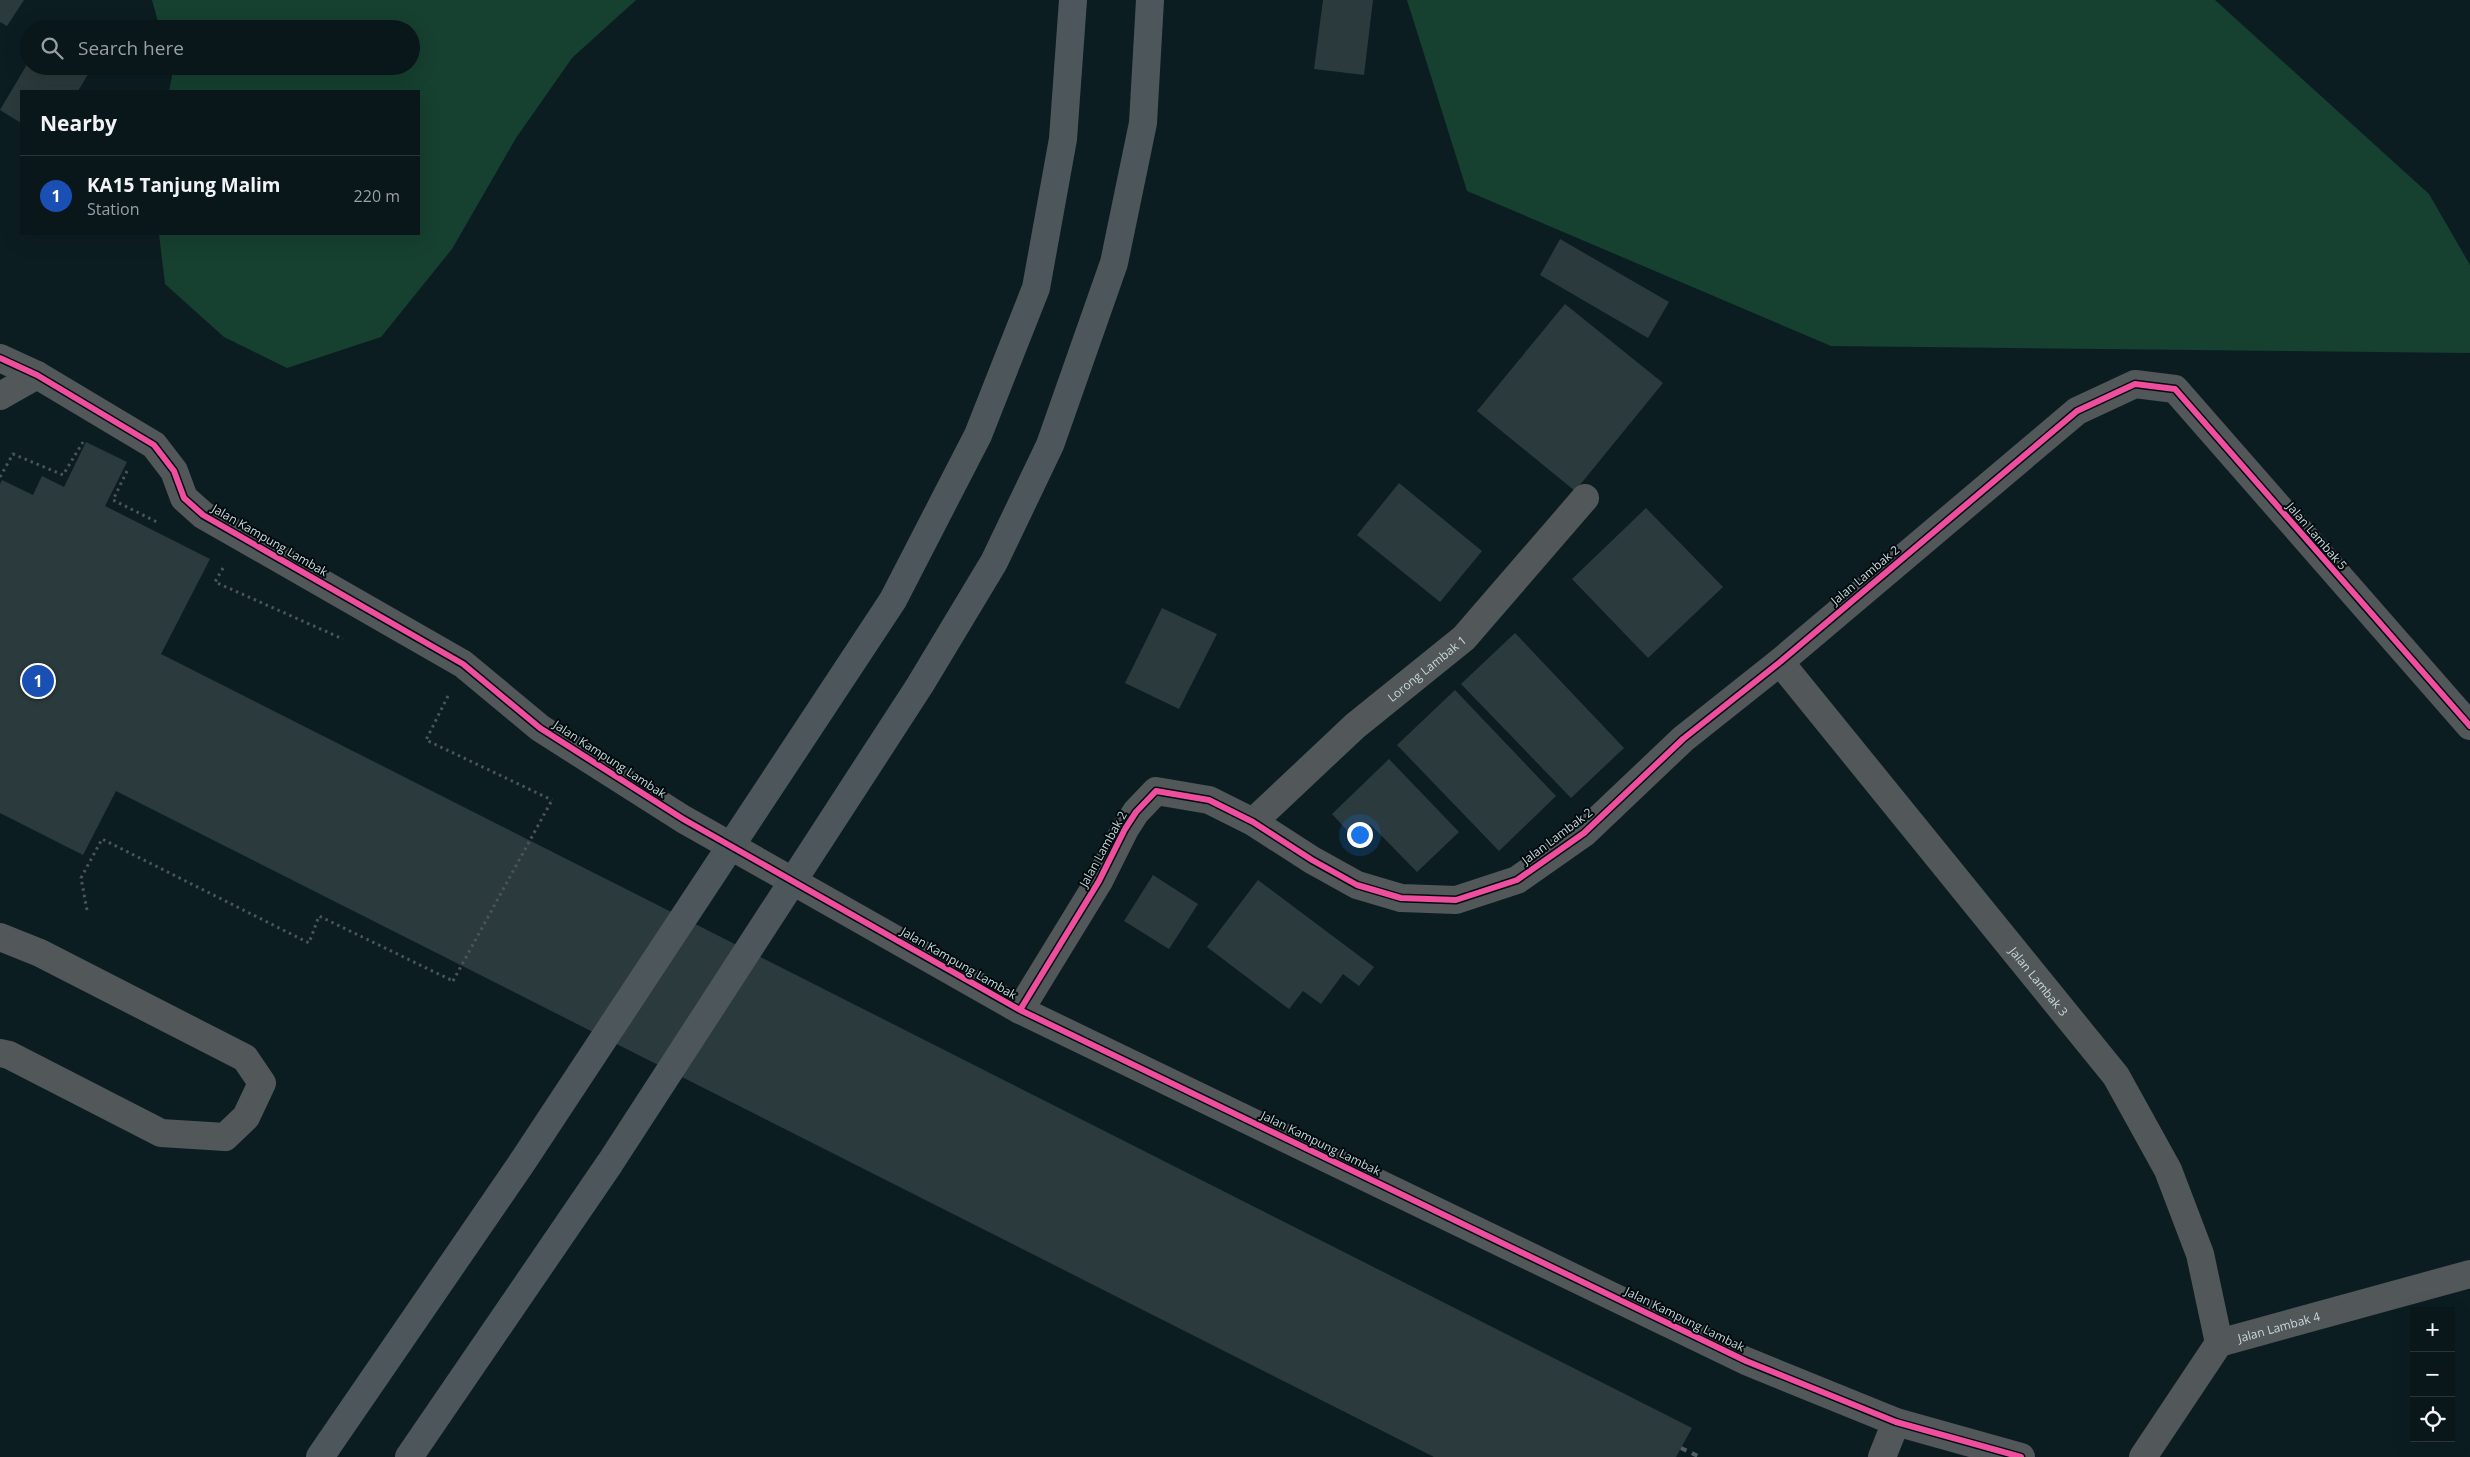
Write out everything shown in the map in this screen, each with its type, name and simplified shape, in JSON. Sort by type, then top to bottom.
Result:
[{"type":"main road","points":[[320,1457],[523,1161],[897,592],[978,435],[1036,288],[1063,139],[1073,0]]},
{"type":"main road","points":[[409,1457],[610,1163],[920,685],[994,562],[1050,446],[1114,263],[1143,123],[1150,0]]},
{"type":"street","name":"Jalan Kampung Lambak","points":[[0,358],[37,375],[154,445],[174,471],[184,498],[202,514],[463,664],[540,728],[682,819],[1020,1010],[1746,1361],[1896,1422],[2021,1457]]},
{"type":"street","points":[[0,396],[37,375]]},
{"type":"street","name":"Jalan Lambak 2","points":[[1020,1010],[1099,881],[1125,829],[1136,812],[1156,791],[1209,800],[1253,822],[1312,860],[1357,885],[1401,898],[1456,900],[1517,880],[1584,833],[1683,739],[1780,662],[2077,411],[2135,384]]},
{"type":"street","name":"Jalan Lambak 5","points":[[2135,384],[2175,389],[2467,721]]},
{"type":"street","name":"Lorong Lambak 1","points":[[1253,822],[1355,726],[1464,638],[1585,498]]},
{"type":"street","name":"Jalan Lambak 3","points":[[1780,662],[2116,1076],[2168,1170],[2200,1254],[2219,1343]]},
{"type":"street","points":[[0,937],[40,953],[245,1058],[262,1083],[246,1117],[225,1137],[161,1133],[9,1055],[0,1053]]},
{"type":"street","name":"Jalan Lambak 4","points":[[2219,1343],[2470,1274]]},
{"type":"street","points":[[2143,1457],[2219,1343]]},
{"type":"street","points":[[1882,1457],[1896,1422]]},
{"type":"path","points":[[0,477],[13,454],[63,475],[88,434]]},
{"type":"path","points":[[87,910],[80,878],[102,839],[308,943],[319,916],[453,981],[552,800],[426,740],[440,712]]},
{"type":"green space","points":[[152,0],[636,0],[572,58],[516,138],[452,249],[381,337],[287,368],[224,337],[165,284],[159,235],[420,235],[420,90],[169,90],[172,75],[420,75],[420,20],[158,20]]},
{"type":"green space","points":[[1407,0],[2215,0],[2429,194],[2470,265],[2470,353],[1831,346],[1467,191]]},
{"type":"building","points":[[0,0],[24,0],[7,26],[0,22]]},
{"type":"building","points":[[1323,0],[1373,0],[1364,75],[1314,69]]},
{"type":"building","points":[[21,75],[88,75],[79,90],[20,90],[20,122],[0,110]]},
{"type":"building","points":[[1560,239],[1669,302],[1648,338],[1540,275]]},
{"type":"building","points":[[1565,304],[1663,383],[1575,491],[1477,411]]},
{"type":"building","points":[[86,442],[127,462],[105,506],[210,559],[161,654],[1692,1428],[1676,1457],[1434,1457],[116,791],[83,855],[0,813],[0,484],[2,480],[33,495],[42,476],[64,487]]},
{"type":"building","points":[[1399,483],[1482,551],[1440,602],[1357,535]]},
{"type":"building","points":[[1646,508],[1723,587],[1648,658],[1572,579]]},
{"type":"building","points":[[1162,608],[1217,634],[1179,709],[1125,683]]},
{"type":"building","points":[[1515,633],[1624,748],[1571,798],[1461,684]]},
{"type":"building","points":[[1455,690],[1556,796],[1499,851],[1397,745]]},
{"type":"building","points":[[1389,759],[1459,832],[1417,872],[1370,824],[1355,839],[1332,814]]},
{"type":"building","points":[[1153,875],[1198,904],[1169,949],[1124,921]]},
{"type":"building","points":[[1258,880],[1374,967],[1359,986],[1343,974],[1321,1004],[1303,991],[1289,1009],[1207,947]]},
{"type":"railway","points":[[1681,1448],[1700,1457]]},
{"type":"cycle path","points":[[0,358],[37,375],[154,445],[174,471],[184,498],[203,515],[463,664],[540,728],[683,819],[1020,1010],[1746,1361],[1896,1422],[2021,1457]]},
{"type":"cycle path","points":[[1020,1010],[1099,881],[1125,829],[1136,812],[1156,791],[1209,800],[1253,822],[1312,860],[1357,885],[1401,898],[1456,900],[1517,880],[1584,833],[1683,739],[1780,662],[2077,411],[2135,384],[2175,389],[2470,726]]},
{"type":"place","name":"KA15 Tanjung Malim","points":[[38,681]]}]
